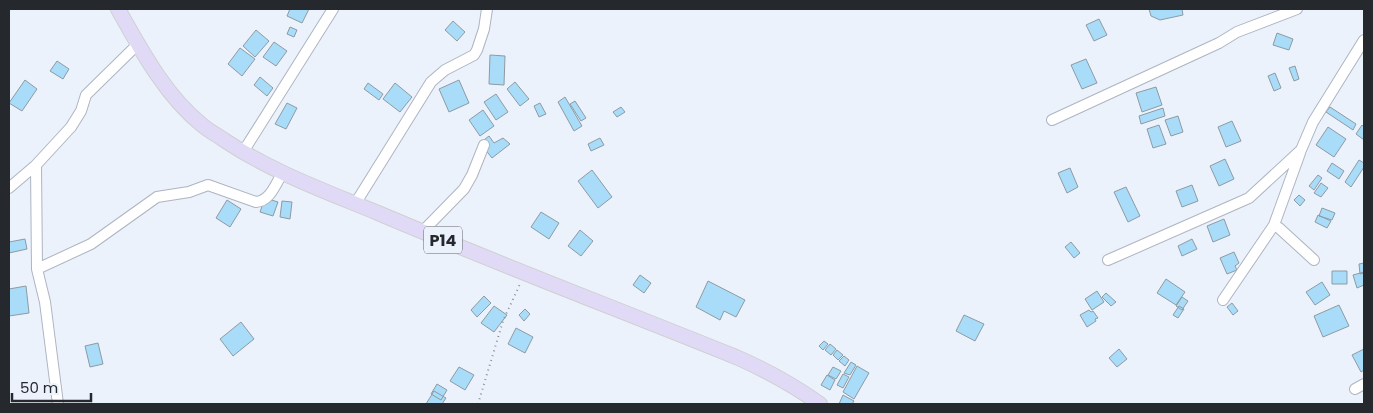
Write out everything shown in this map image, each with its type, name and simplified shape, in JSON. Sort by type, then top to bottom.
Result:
[{"type":"main road","name":"P14","points":[[118,9],[163,82],[183,106],[202,125],[243,152],[282,174],[736,357],[770,372],[820,404]]},
{"type":"street","points":[[243,152],[333,9]]},
{"type":"street","points":[[355,204],[431,82],[445,70],[474,55],[484,29],[488,9]]},
{"type":"street","points":[[1052,120],[1219,43],[1238,32],[1298,9]]},
{"type":"street","points":[[1223,300],[1274,225],[1313,122],[1364,40]]},
{"type":"street","points":[[9,188],[36,165],[71,127],[86,95],[138,44]]},
{"type":"street","points":[[422,232],[464,189],[484,145]]},
{"type":"street","points":[[1108,260],[1249,198],[1301,150]]},
{"type":"street","points":[[36,165],[37,269],[45,302],[58,404]]},
{"type":"street","points":[[37,269],[91,244],[157,197],[189,192],[208,185],[256,202],[262,202],[267,198],[282,174]]},
{"type":"street","points":[[1274,225],[1314,260]]},
{"type":"path","points":[[478,404],[503,321],[524,273]]},
{"type":"building","points":[[290,9],[309,9],[302,23],[287,16]]},
{"type":"building","points":[[1149,9],[1182,9],[1183,15],[1160,20],[1151,16]]},
{"type":"building","points":[[1099,19],[1107,35],[1094,41],[1086,25]]},
{"type":"building","points":[[453,21],[465,32],[457,41],[445,30]]},
{"type":"building","points":[[290,27],[297,30],[294,37],[287,34]]},
{"type":"building","points":[[256,30],[269,41],[255,57],[243,46]]},
{"type":"building","points":[[1277,33],[1293,39],[1289,50],[1273,45]]},
{"type":"building","points":[[274,42],[287,51],[276,66],[263,57]]},
{"type":"building","points":[[240,48],[255,59],[242,76],[228,64]]},
{"type":"building","points":[[490,55],[505,56],[504,85],[489,84]]},
{"type":"building","points":[[1086,59],[1097,83],[1082,89],[1071,65]]},
{"type":"building","points":[[57,61],[69,69],[63,79],[50,71]]},
{"type":"building","points":[[1295,66],[1299,79],[1294,81],[1289,68]]},
{"type":"building","points":[[1275,73],[1281,88],[1274,91],[1268,76]]},
{"type":"building","points":[[260,77],[273,88],[267,96],[254,85]]},
{"type":"building","points":[[25,80],[37,89],[22,111],[9,103]]},
{"type":"building","points":[[459,80],[469,103],[449,112],[439,89]]},
{"type":"building","points":[[515,82],[529,99],[520,106],[507,89]]},
{"type":"building","points":[[368,83],[383,94],[379,100],[364,89]]},
{"type":"building","points":[[395,83],[412,97],[400,112],[383,99]]},
{"type":"building","points":[[1156,87],[1162,105],[1142,112],[1136,93]]},
{"type":"building","points":[[496,94],[508,112],[496,120],[484,102]]},
{"type":"building","points":[[565,97],[582,126],[574,131],[558,102]]},
{"type":"building","points":[[575,101],[586,118],[581,121],[570,104]]},
{"type":"building","points":[[287,103],[297,108],[286,129],[275,124]]},
{"type":"building","points":[[540,103],[546,114],[539,117],[534,106]]},
{"type":"building","points":[[621,107],[625,112],[617,117],[613,112]]},
{"type":"building","points":[[1330,107],[1356,124],[1353,130],[1326,112]]},
{"type":"building","points":[[1163,108],[1165,116],[1141,124],[1139,116]]},
{"type":"building","points":[[483,110],[494,126],[480,136],[469,120]]},
{"type":"building","points":[[1178,116],[1183,132],[1171,136],[1165,120]]},
{"type":"building","points":[[1232,121],[1241,141],[1226,147],[1218,127]]},
{"type":"building","points":[[1159,125],[1166,144],[1153,148],[1147,129]]},
{"type":"building","points":[[1362,125],[1364,127],[1364,140],[1356,134]]},
{"type":"building","points":[[1328,127],[1346,139],[1334,157],[1316,145]]},
{"type":"building","points":[[489,136],[494,143],[503,138],[510,144],[492,158],[480,143]]},
{"type":"building","points":[[600,138],[604,145],[591,151],[588,144]]},
{"type":"building","points":[[1225,159],[1234,179],[1219,186],[1210,166]]},
{"type":"building","points":[[1359,160],[1364,163],[1364,167],[1351,187],[1345,182]]},
{"type":"building","points":[[1332,163],[1344,171],[1339,179],[1327,171]]},
{"type":"building","points":[[1070,168],[1078,187],[1067,193],[1058,173]]},
{"type":"building","points":[[592,170],[612,197],[598,208],[578,181]]},
{"type":"building","points":[[1318,175],[1322,178],[1314,190],[1309,186]]},
{"type":"building","points":[[1321,183],[1328,188],[1321,197],[1314,193]]},
{"type":"building","points":[[1192,185],[1198,201],[1182,207],[1176,191]]},
{"type":"building","points":[[1126,187],[1140,216],[1128,222],[1114,192]]},
{"type":"building","points":[[1299,195],[1305,200],[1300,206],[1294,200]]},
{"type":"building","points":[[265,198],[278,202],[273,216],[260,212]]},
{"type":"building","points":[[227,200],[241,209],[230,227],[216,218]]},
{"type":"building","points":[[282,201],[292,202],[290,219],[280,217]]},
{"type":"building","points":[[1322,208],[1335,213],[1332,220],[1319,216]]},
{"type":"building","points":[[541,212],[559,223],[549,239],[531,227]]},
{"type":"building","points":[[1318,215],[1331,221],[1327,228],[1315,222]]},
{"type":"building","points":[[1224,219],[1230,235],[1213,242],[1207,226]]},
{"type":"building","points":[[580,230],[593,241],[581,256],[568,246]]},
{"type":"building","points":[[25,239],[27,249],[9,253],[9,242]]},
{"type":"building","points":[[1192,239],[1197,249],[1182,256],[1178,246]]},
{"type":"building","points":[[1071,242],[1080,253],[1074,258],[1065,247]]},
{"type":"building","points":[[1234,252],[1239,263],[1235,266],[1237,270],[1227,274],[1220,258]]},
{"type":"building","points":[[1364,263],[1364,273],[1360,274],[1359,264]]},
{"type":"building","points":[[1332,271],[1347,271],[1347,284],[1332,284]]},
{"type":"building","points":[[1364,272],[1364,285],[1357,288],[1353,275]]},
{"type":"building","points":[[640,275],[651,283],[644,293],[633,285]]},
{"type":"building","points":[[1166,279],[1185,292],[1176,305],[1157,293]]},
{"type":"building","points":[[708,281],[745,300],[736,317],[724,311],[720,320],[696,307]]},
{"type":"building","points":[[1322,282],[1330,295],[1315,305],[1306,292]]},
{"type":"building","points":[[26,286],[29,313],[9,316],[9,289]]},
{"type":"building","points":[[1097,291],[1104,302],[1092,310],[1085,299]]},
{"type":"building","points":[[1106,293],[1116,302],[1111,306],[1102,297]]},
{"type":"building","points":[[484,296],[491,303],[477,317],[471,310]]},
{"type":"building","points":[[1182,297],[1188,301],[1182,310],[1176,306]]},
{"type":"building","points":[[1232,303],[1238,311],[1233,315],[1227,307]]},
{"type":"building","points":[[1339,305],[1349,326],[1323,337],[1314,316]]},
{"type":"building","points":[[494,306],[507,315],[494,332],[481,323]]},
{"type":"building","points":[[1179,306],[1184,309],[1178,318],[1173,315]]},
{"type":"building","points":[[525,309],[530,314],[524,321],[519,315]]},
{"type":"building","points":[[1089,310],[1093,311],[1098,318],[1087,327],[1080,315]]},
{"type":"building","points":[[964,315],[984,324],[975,341],[956,331]]},
{"type":"building","points":[[241,322],[254,339],[233,356],[220,339]]},
{"type":"building","points":[[516,328],[533,337],[525,353],[508,344]]},
{"type":"building","points":[[824,341],[828,344],[823,350],[819,346]]},
{"type":"building","points":[[98,343],[103,364],[90,367],[85,346]]},
{"type":"building","points":[[830,344],[836,349],[831,355],[825,350]]},
{"type":"building","points":[[1119,349],[1127,359],[1117,367],[1109,358]]},
{"type":"building","points":[[1364,349],[1364,370],[1361,372],[1352,355]]},
{"type":"building","points":[[837,350],[843,355],[838,360],[833,355]]},
{"type":"building","points":[[844,356],[849,360],[845,366],[839,361]]},
{"type":"building","points":[[851,362],[856,365],[850,375],[844,373]]},
{"type":"building","points":[[857,366],[869,373],[854,399],[843,392]]},
{"type":"building","points":[[459,367],[474,375],[465,390],[450,381]]},
{"type":"building","points":[[833,367],[841,371],[836,379],[828,375]]},
{"type":"building","points":[[843,374],[849,377],[843,388],[837,385]]},
{"type":"building","points":[[827,375],[835,380],[830,390],[821,385]]},
{"type":"building","points":[[437,384],[447,390],[441,400],[431,394]]},
{"type":"building","points":[[434,391],[446,398],[442,404],[426,404]]},
{"type":"building","points":[[843,395],[854,401],[852,404],[839,404]]}]
